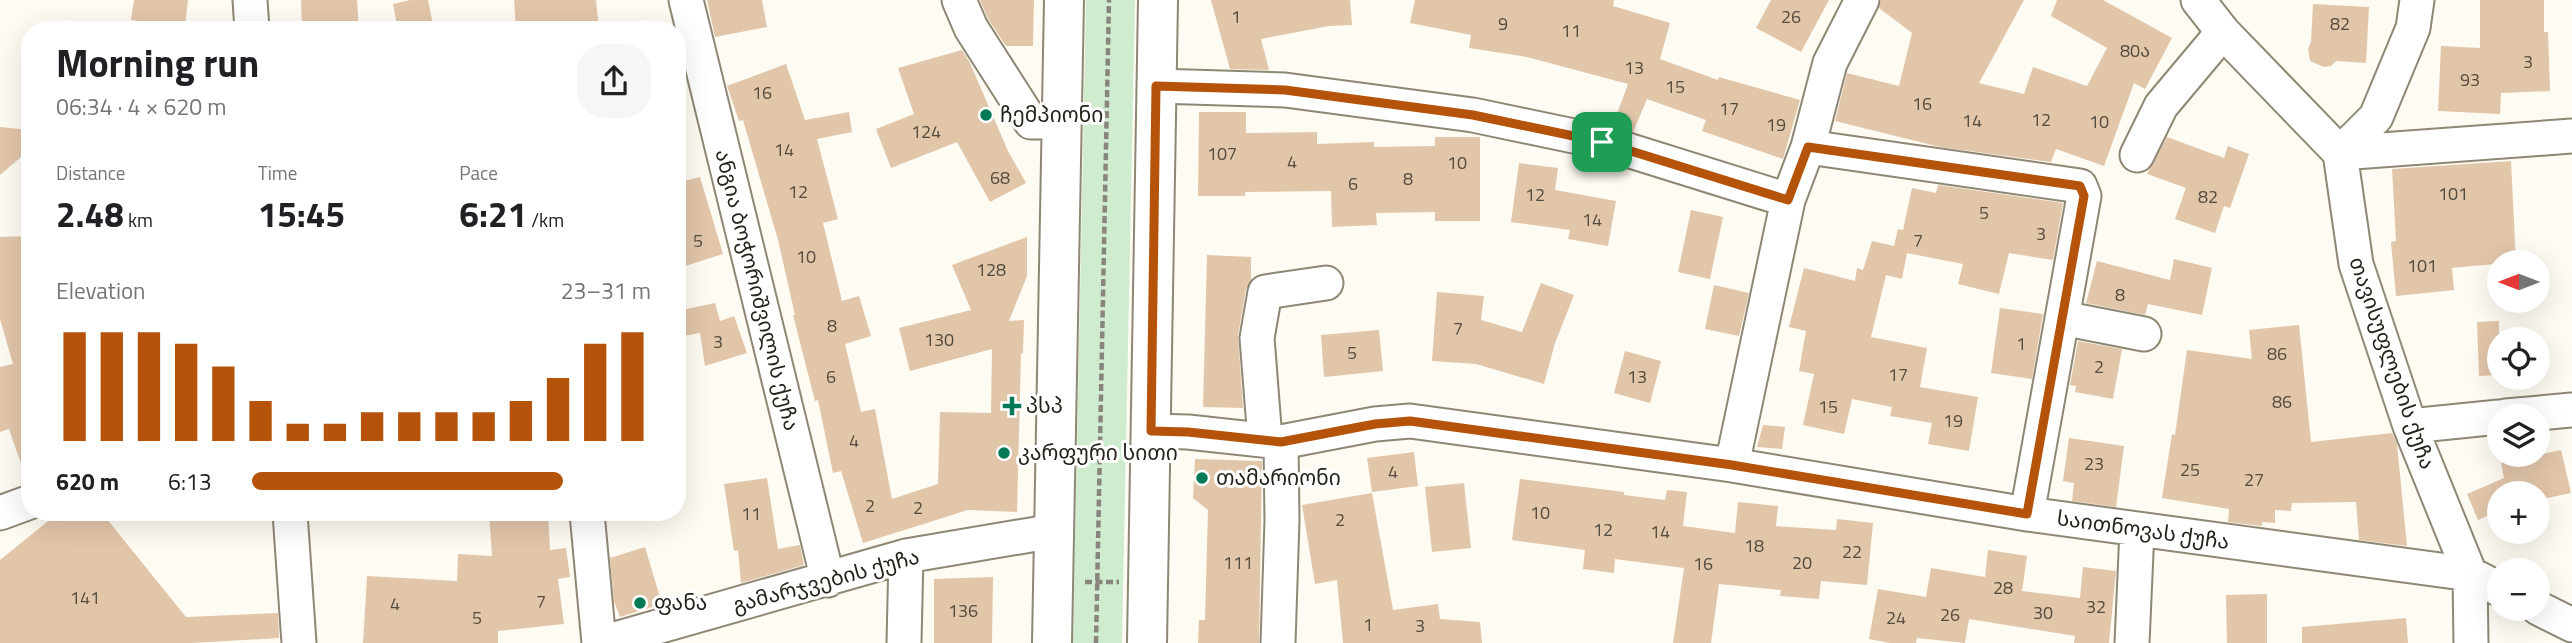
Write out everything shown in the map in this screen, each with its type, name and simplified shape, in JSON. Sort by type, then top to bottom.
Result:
[{"type":"main road","points":[[1052,643],[1064,0]]},
{"type":"main road","points":[[1147,643],[1158,0]]},
{"type":"street","points":[[250,0],[251,21]]},
{"type":"street","name":"ანგია ბოჭორიშვილის ქუჩა","points":[[686,0],[828,580]]},
{"type":"street","points":[[959,0],[971,29],[1031,122],[1062,122]]},
{"type":"street","points":[[1732,465],[1788,200],[1808,147],[1830,63],[1862,0]]},
{"type":"street","points":[[2198,0],[2223,32],[2340,153]]},
{"type":"street","points":[[2340,153],[2376,117],[2413,29],[2417,0]]},
{"type":"street","points":[[2137,155],[2161,106],[2223,32]]},
{"type":"street","points":[[1156,86],[1285,90],[1473,115],[1602,142],[1788,200]]},
{"type":"street","points":[[2340,153],[2572,135]]},
{"type":"street","points":[[1808,147],[2080,186],[2084,196],[2027,514]]},
{"type":"street","name":"თავისუფლების ქუჩა","points":[[2340,153],[2356,264],[2410,426],[2484,582]]},
{"type":"street","points":[[1278,643],[1282,520],[1257,338],[1265,292],[1326,283]]},
{"type":"street","points":[[2062,318],[2144,334]]},
{"type":"street","points":[[2550,412],[2572,410]]},
{"type":"street","points":[[2410,426],[2487,418]]},
{"type":"street","name":"საითნოვას ქუჩა","points":[[1151,431],[1273,441],[1410,421],[1732,465],[2027,514],[2484,582]]},
{"type":"street","points":[[0,513],[21,505]]},
{"type":"street","points":[[291,521],[299,643]]},
{"type":"street","points":[[588,521],[600,643]]},
{"type":"street","points":[[2132,643],[2137,530]]},
{"type":"street","name":"გამარჯვების ქუჩა","points":[[600,643],[906,556],[1054,531]]},
{"type":"street","points":[[904,643],[906,556]]},
{"type":"street","points":[[2471,643],[2484,582]]},
{"type":"street","points":[[2550,614],[2572,625]]},
{"type":"path","points":[[1096,643],[1109,0]]},
{"type":"path","points":[[1074,582],[1123,583]]},
{"type":"green space","points":[[1086,0],[1135,0],[1122,643],[1073,643]]},
{"type":"building","points":[[134,0],[188,0],[186,21],[131,20]]},
{"type":"building","points":[[301,0],[357,0],[358,21],[302,21]]},
{"type":"building","points":[[428,0],[432,21],[396,21],[393,4]]},
{"type":"building","points":[[514,0],[596,0],[598,21],[515,21]]},
{"type":"building","points":[[707,0],[762,0],[767,27],[715,37]]},
{"type":"building","points":[[980,0],[1034,0],[1033,46],[1006,46],[988,19]]},
{"type":"building","points":[[1211,0],[1350,0],[1352,25],[1329,26],[1261,39],[1269,70],[1230,69]]},
{"type":"building","points":[[1415,0],[1614,0],[1613,6],[1670,23],[1660,59],[1718,80],[1719,77],[1800,100],[1783,159],[1702,131],[1706,120],[1647,99],[1633,132],[1613,125],[1628,84],[1527,57],[1469,48],[1471,35],[1410,23]]},
{"type":"building","points":[[1771,0],[1829,0],[1801,52],[1756,28]]},
{"type":"building","points":[[1881,0],[2024,0],[1979,83],[2024,94],[2033,67],[2087,86],[2107,48],[2051,16],[2057,0],[2103,0],[2172,38],[2145,89],[2134,83],[2104,166],[2056,149],[2051,162],[1940,147],[1835,121],[1847,73],[1899,86],[1912,33],[1879,8]]},
{"type":"building","points":[[2480,0],[2544,0],[2544,32],[2548,32],[2550,91],[2501,93],[2500,114],[2438,111],[2441,46],[2480,48]]},
{"type":"building","points":[[2313,4],[2369,7],[2366,63],[2336,61],[2331,66],[2324,67],[2310,61],[2308,49],[2311,42]]},
{"type":"building","points":[[962,50],[1008,151],[1026,183],[990,202],[957,142],[891,168],[876,129],[914,114],[898,68]]},
{"type":"building","points":[[786,64],[805,120],[849,112],[852,132],[817,139],[838,219],[823,223],[842,301],[859,296],[871,336],[845,344],[861,412],[875,409],[892,499],[938,484],[940,412],[991,413],[992,349],[910,371],[899,328],[971,310],[952,265],[1027,237],[1027,276],[1009,321],[1024,320],[1017,512],[968,510],[863,543],[841,471],[833,473],[818,400],[815,401],[793,315],[778,240],[743,120],[739,121],[727,86]]},
{"type":"building","points":[[1199,112],[1246,112],[1246,133],[1317,132],[1317,144],[1374,142],[1374,147],[1435,146],[1435,137],[1480,137],[1480,221],[1435,221],[1435,212],[1376,213],[1377,225],[1332,227],[1331,191],[1245,192],[1245,196],[1198,196]]},
{"type":"building","points":[[0,127],[21,129],[21,157],[0,175]]},
{"type":"building","points":[[2167,137],[2224,158],[2228,146],[2249,154],[2230,208],[2224,206],[2215,233],[2175,219],[2186,188],[2147,174]]},
{"type":"building","points":[[2511,161],[2515,250],[2487,250],[2487,265],[2452,268],[2454,290],[2396,296],[2391,242],[2396,241],[2392,169]]},
{"type":"building","points":[[1519,163],[1558,168],[1555,190],[1616,201],[1608,246],[1568,239],[1570,230],[1511,222]]},
{"type":"building","points":[[700,177],[723,254],[686,266],[686,181]]},
{"type":"building","points":[[1938,185],[2063,203],[2053,260],[2009,253],[1999,294],[1958,284],[1963,264],[1907,253],[1902,279],[1886,275],[1871,337],[1927,348],[1920,387],[1978,397],[1969,451],[1928,444],[1932,423],[1890,416],[1892,407],[1852,399],[1844,434],[1803,425],[1814,374],[1799,371],[1806,331],[1789,327],[1804,268],[1855,281],[1857,268],[1863,270],[1872,241],[1894,246],[1898,229],[1903,230],[1912,188],[1936,193]]},
{"type":"building","points":[[1691,210],[1723,217],[1710,279],[1678,272]]},
{"type":"building","points":[[21,236],[21,464],[9,429],[0,432],[0,367],[13,364],[0,319],[0,237]]},
{"type":"building","points":[[1207,255],[1251,257],[1251,280],[1246,289],[1238,335],[1243,408],[1203,407]]},
{"type":"building","points":[[2174,259],[2212,268],[2202,315],[2148,304],[2145,315],[2086,303],[2097,261],[2170,280]]},
{"type":"building","points":[[1541,283],[1574,295],[1555,343],[1544,384],[1476,364],[1432,361],[1437,292],[1484,296],[1481,320],[1522,332]]},
{"type":"building","points":[[1714,285],[1749,293],[1739,336],[1705,329]]},
{"type":"building","points":[[715,303],[720,321],[734,316],[747,353],[705,366],[700,333],[686,335],[686,309]]},
{"type":"building","points":[[2000,308],[2043,314],[2032,379],[1991,373]]},
{"type":"building","points":[[2499,321],[2499,327],[2487,327],[2487,376],[2479,376],[2477,322]]},
{"type":"building","points":[[2299,325],[2311,442],[2392,433],[2397,444],[2407,546],[2359,540],[2356,502],[2292,503],[2291,511],[2275,510],[2275,523],[2262,522],[2262,526],[2228,522],[2229,509],[2162,498],[2172,434],[2175,435],[2187,350],[2252,359],[2249,330]]},
{"type":"building","points":[[1379,330],[1383,371],[1324,377],[1321,335]]},
{"type":"building","points":[[2078,341],[2122,349],[2113,399],[2075,392],[2076,386],[2070,385]]},
{"type":"building","points":[[1625,351],[1661,361],[1650,403],[1614,393]]},
{"type":"building","points":[[1763,425],[1785,427],[1782,449],[1757,447]]},
{"type":"building","points":[[2069,438],[2124,446],[2116,507],[2072,501],[2074,483],[2063,481]]},
{"type":"building","points":[[2561,450],[2571,493],[2550,497],[2550,481],[2497,481],[2504,478],[2502,467],[2550,467],[2550,452]]},
{"type":"building","points":[[1414,452],[1418,486],[1372,492],[1367,458]]},
{"type":"building","points":[[1195,459],[1262,461],[1259,643],[1198,643],[1199,620],[1205,620],[1208,510],[1193,498]]},
{"type":"building","points":[[767,478],[778,549],[800,545],[804,565],[741,583],[738,550],[734,551],[724,484]]},
{"type":"building","points":[[1520,479],[1665,500],[1667,490],[1687,492],[1683,526],[1735,533],[1738,502],[1778,506],[1776,526],[1836,530],[1837,519],[1873,523],[1867,585],[1821,581],[1819,599],[1780,596],[1781,590],[1719,584],[1711,643],[1673,643],[1684,568],[1615,559],[1614,573],[1583,569],[1585,550],[1512,540]]},
{"type":"building","points":[[1464,483],[1471,548],[1432,552],[1425,487]]},
{"type":"building","points":[[2487,485],[2487,516],[2478,520],[2467,494]]},
{"type":"building","points":[[1372,493],[1393,610],[1438,604],[1440,619],[1480,622],[1482,643],[1343,643],[1337,580],[1315,584],[1302,505]]},
{"type":"building","points":[[48,521],[108,521],[186,617],[278,613],[279,638],[192,643],[0,643],[0,560]]},
{"type":"building","points":[[490,521],[548,521],[550,550],[566,548],[570,577],[558,579],[564,624],[498,631],[498,643],[363,643],[367,576],[457,581],[458,554],[492,556]]},
{"type":"building","points":[[645,547],[662,604],[620,617],[614,601],[610,558]]},
{"type":"building","points":[[1988,550],[2027,556],[2022,591],[2080,598],[2083,567],[2116,571],[2109,643],[2074,643],[2075,636],[1969,619],[1965,643],[1917,638],[1916,643],[1890,643],[1869,639],[1878,589],[1926,597],[1931,568],[1985,577]]},
{"type":"building","points":[[993,577],[992,643],[934,643],[934,579]]},
{"type":"building","points":[[2267,594],[2267,643],[2227,643],[2226,595]]},
{"type":"building","points":[[2406,618],[2408,643],[2302,643],[2302,627]]},
{"type":"place","name":"ჩემპიონი","points":[[986,115]]},
{"type":"place","name":"პსპ","points":[[1012,406]]},
{"type":"place","name":"კარფური სითი","points":[[1004,453]]},
{"type":"place","name":"თამარიონი","points":[[1202,478]]},
{"type":"place","name":"ფანა","points":[[640,603]]},
{"type":"route","points":[[1156,86],[1285,90],[1473,115],[1602,142],[1788,200],[1808,147],[2080,186],[2084,196],[2027,514],[1732,465],[1410,421],[1375,424],[1281,442],[1188,432],[1151,431],[1156,86]]}]
